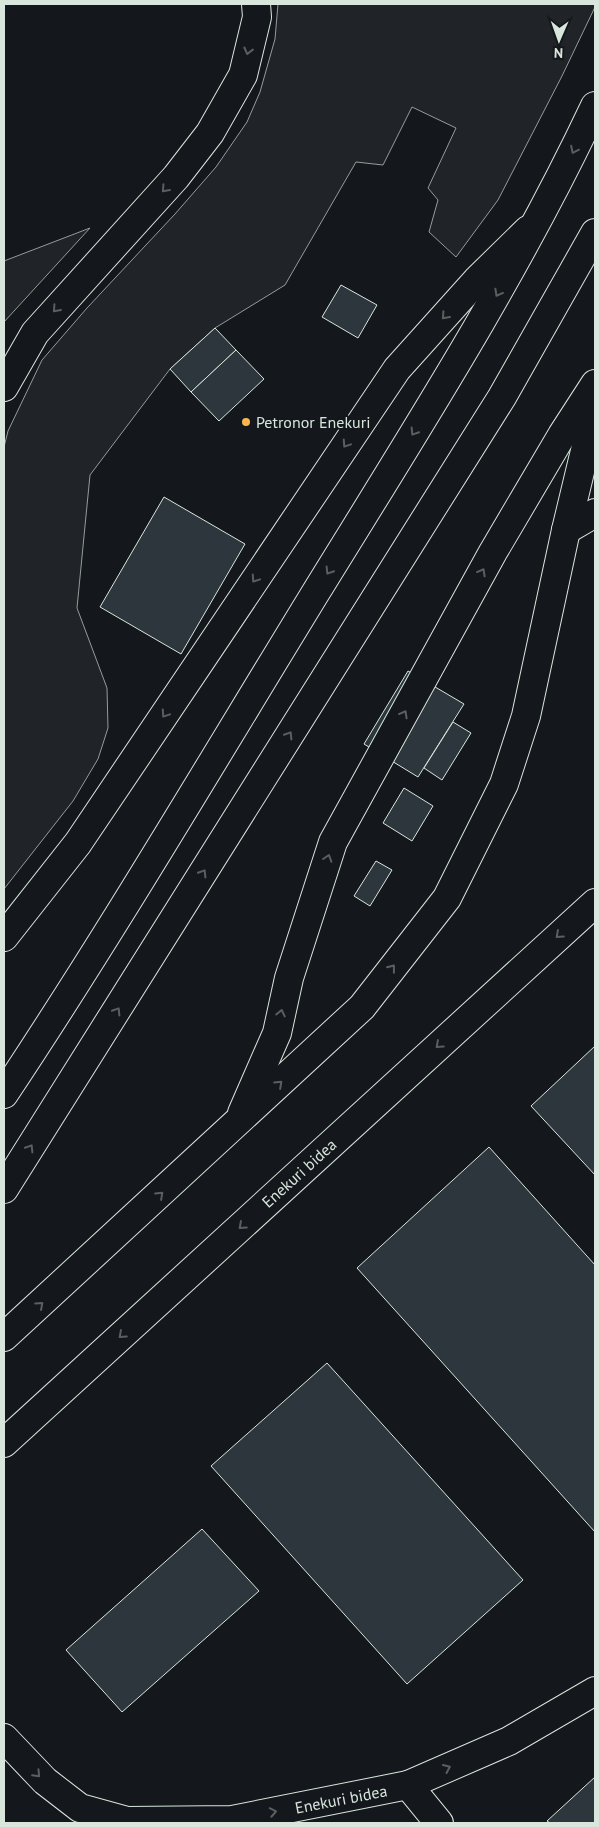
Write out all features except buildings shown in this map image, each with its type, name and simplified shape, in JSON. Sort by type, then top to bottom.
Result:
[{"type":"street","points":[[4,387],[34,333],[176,177],[210,133],[242,75],[257,17],[256,4]]},
{"type":"street","points":[[4,1094],[179,815],[481,323],[540,218],[595,106]]},
{"type":"street","points":[[4,937],[78,842],[397,369],[478,280],[540,218]]},
{"type":"street","points":[[4,1189],[502,397],[595,233]]},
{"type":"street","points":[[237,1123],[277,1033],[289,978],[333,842],[493,552],[562,435],[595,384]]},
{"type":"street","points":[[4,1337],[362,1007],[447,898],[507,776],[526,716],[566,530],[595,409]]},
{"type":"street","points":[[566,530],[595,513]]},
{"type":"street","name":"Enekuri bidea","points":[[4,1443],[595,903]]},
{"type":"street","name":"Enekuri bidea","points":[[4,1738],[45,1782],[80,1808],[127,1821],[232,1820],[408,1785],[509,1741],[595,1691]]},
{"type":"street","name":"Enekuri bidea","points":[[408,1785],[439,1823]]},
{"type":"shaded area","points":[[278,4],[595,4],[595,7],[498,200],[456,257],[429,232],[438,200],[428,188],[456,128],[412,107],[383,165],[356,162],[285,285],[215,328],[170,369],[90,475],[77,608],[107,688],[108,728],[98,759],[73,801],[4,889],[4,447],[8,431],[42,360],[216,167],[247,122],[260,92],[275,39]]},
{"type":"shaded area","points":[[90,228],[4,322],[4,261]]},
{"type":"place","name":"Petronor Enekuri","points":[[246,422]]}]
